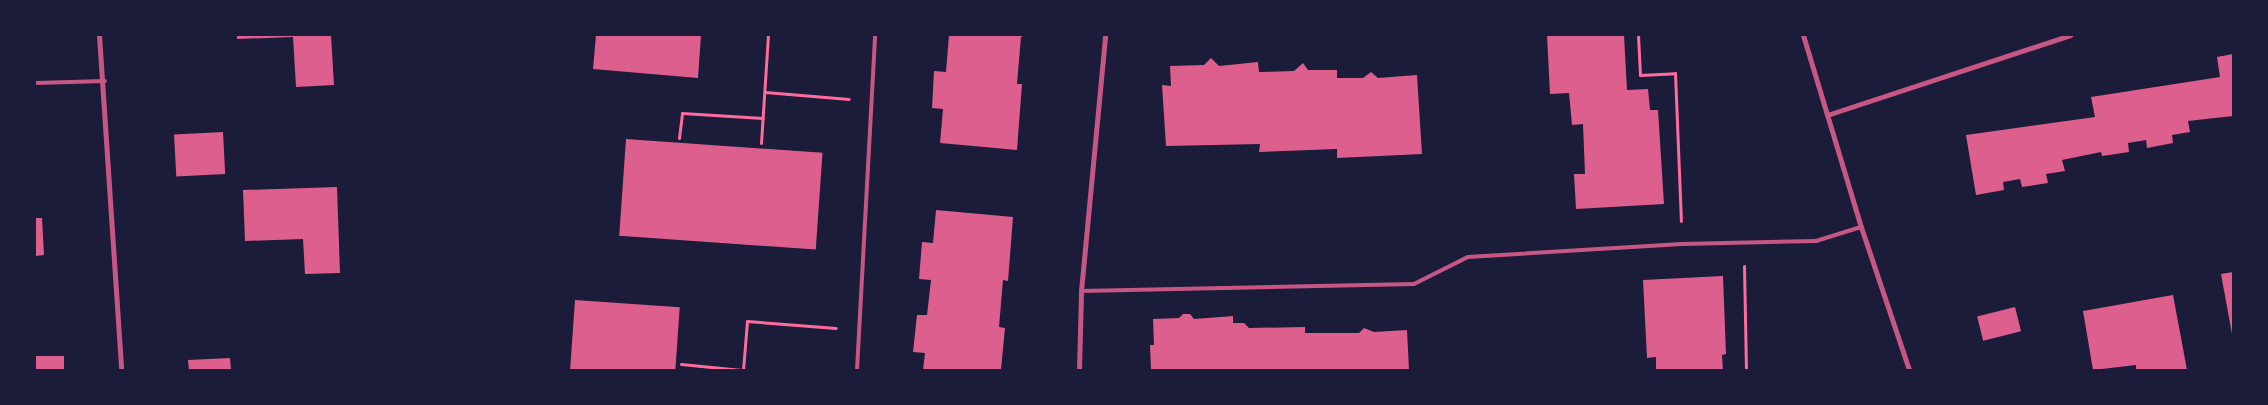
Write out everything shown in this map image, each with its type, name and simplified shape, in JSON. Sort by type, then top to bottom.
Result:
[{"type":"street","points":[[99,35],[104,81],[121,370]]},
{"type":"street","points":[[1079,370],[1081,291],[1105,35]]},
{"type":"street","points":[[1803,35],[1861,226],[1909,370]]},
{"type":"street","points":[[1827,115],[2070,35]]},
{"type":"lane","points":[[857,370],[869,101],[875,35]]},
{"type":"lane","points":[[35,83],[104,81]]},
{"type":"lane","points":[[1081,291],[1414,284],[1468,257],[1682,244],[1816,241],[1861,226]]},
{"type":"path","points":[[761,142],[768,35]]},
{"type":"path","points":[[1638,35],[1640,75],[1676,73],[1682,244]]},
{"type":"path","points":[[765,92],[869,101]]},
{"type":"path","points":[[679,138],[682,113],[762,118]]},
{"type":"path","points":[[1744,243],[1746,370]]},
{"type":"path","points":[[681,364],[743,370],[746,321],[859,329]]},
{"type":"building","points":[[237,35],[331,35],[334,85],[296,87],[293,37],[237,39]]},
{"type":"building","points":[[596,35],[701,35],[698,78],[593,69]]},
{"type":"building","points":[[949,35],[1026,35],[1021,37],[1017,84],[1022,84],[1017,150],[940,143],[943,109],[932,108],[934,71],[946,72]]},
{"type":"building","points":[[1547,35],[1624,35],[1627,90],[1648,89],[1650,110],[1658,110],[1664,204],[1576,209],[1574,174],[1585,174],[1583,124],[1572,125],[1569,93],[1550,94]]},
{"type":"building","points":[[2233,54],[2233,116],[2188,121],[2190,132],[2172,135],[2173,143],[2147,148],[2146,140],[2128,143],[2129,152],[2102,156],[2101,152],[2062,160],[2065,171],[2046,174],[2048,183],[2022,187],[2020,179],[2003,182],[2004,190],[1976,195],[1966,135],[2095,117],[2091,97],[2220,77],[2217,57]]},
{"type":"building","points":[[1211,58],[1219,66],[1258,62],[1259,72],[1294,71],[1303,63],[1308,70],[1337,70],[1337,78],[1363,78],[1371,72],[1378,78],[1417,75],[1422,154],[1337,158],[1337,149],[1259,152],[1260,144],[1166,146],[1162,85],[1171,86],[1170,66],[1204,65]]},
{"type":"building","points":[[223,132],[225,174],[176,177],[174,135]]},
{"type":"building","points":[[626,139],[823,153],[816,250],[619,236]]},
{"type":"building","points":[[337,187],[340,273],[305,274],[303,239],[245,241],[243,190]]},
{"type":"building","points":[[936,210],[1013,217],[1008,281],[1003,280],[999,327],[1005,328],[1001,370],[923,370],[925,353],[913,352],[917,315],[927,315],[931,280],[919,279],[922,242],[933,243]]},
{"type":"building","points":[[35,218],[42,218],[44,255],[35,256]]},
{"type":"building","points":[[2233,272],[2233,334],[2232,334],[2221,274]]},
{"type":"building","points":[[1723,276],[1726,354],[1722,355],[1723,370],[1656,370],[1656,357],[1647,358],[1643,280]]},
{"type":"building","points":[[2173,295],[2187,370],[2136,370],[2136,365],[2093,370],[2083,311]]},
{"type":"building","points":[[575,300],[680,307],[675,370],[570,370]]},
{"type":"building","points":[[2015,307],[2021,331],[1983,341],[1977,316]]},
{"type":"building","points":[[1183,314],[1190,314],[1194,319],[1233,316],[1233,323],[1244,323],[1249,328],[1305,327],[1305,333],[1359,333],[1364,328],[1374,332],[1407,330],[1409,370],[1151,370],[1150,345],[1154,345],[1153,319],[1179,318]]},
{"type":"building","points":[[35,356],[64,356],[64,370],[35,370]]},
{"type":"building","points":[[230,358],[231,370],[189,370],[188,360]]}]
